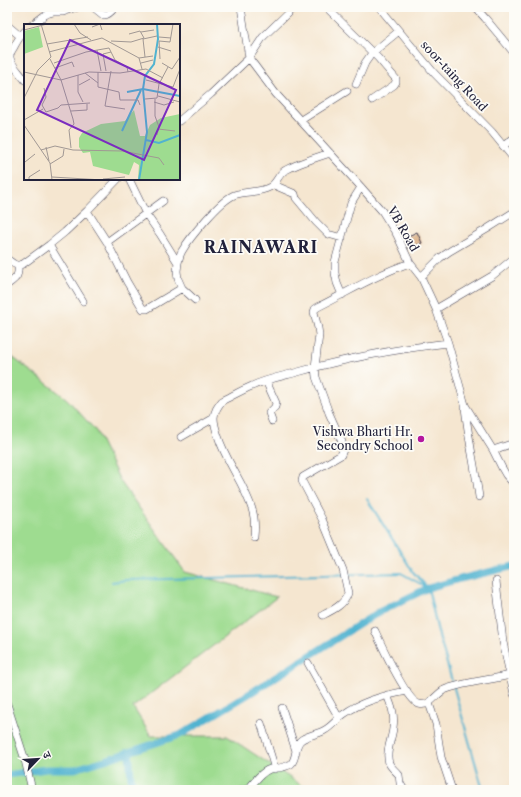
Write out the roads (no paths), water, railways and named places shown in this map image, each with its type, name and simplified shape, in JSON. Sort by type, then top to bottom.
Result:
[{"type":"street","points":[[33,24],[49,13],[63,12],[78,7]]},
{"type":"street","points":[[93,7],[104,16],[109,14],[115,7]]},
{"type":"street","name":"VB Road","points":[[241,7],[249,58],[276,94],[382,211],[397,235],[410,263],[421,277],[436,309],[448,343],[465,405],[493,450],[502,468],[514,484]]},
{"type":"street","points":[[180,120],[211,94],[249,58],[263,37],[294,7]]},
{"type":"street","points":[[326,7],[372,52],[396,79],[394,84],[372,100]]},
{"type":"street","name":"soor-taing Road","points":[[379,7],[434,73],[492,132],[514,159]]},
{"type":"street","points":[[475,7],[514,53]]},
{"type":"street","points":[[7,25],[23,34],[11,52],[10,60],[24,79]]},
{"type":"street","points":[[356,84],[372,52],[399,31]]},
{"type":"street","points":[[301,120],[347,91]]},
{"type":"street","points":[[503,146],[514,138]]},
{"type":"street","points":[[195,300],[182,288],[178,279],[178,263],[181,252],[213,212],[225,201],[236,194],[254,192],[269,188],[274,185],[280,174],[284,171],[296,165],[330,153]]},
{"type":"street","points":[[18,266],[49,245],[87,211],[117,180]]},
{"type":"street","points":[[129,180],[146,214],[178,263]]},
{"type":"street","points":[[274,185],[295,194],[296,198],[328,234],[342,238]]},
{"type":"street","points":[[342,295],[337,283],[335,262],[351,203],[361,187]]},
{"type":"street","points":[[107,242],[163,201]]},
{"type":"street","points":[[87,211],[107,242],[127,282],[143,309],[147,309],[182,288]]},
{"type":"street","points":[[421,277],[440,258],[450,251],[514,212]]},
{"type":"street","points":[[49,245],[83,301]]},
{"type":"street","points":[[7,258],[18,266]]},
{"type":"street","points":[[436,309],[492,276],[514,258]]},
{"type":"street","points":[[323,614],[334,609],[343,602],[348,595],[343,570],[322,519],[302,481],[303,477],[341,454],[343,450],[342,442],[316,377],[315,367],[319,335],[314,312],[318,307],[410,263]]},
{"type":"street","points":[[7,285],[17,276],[18,266]]},
{"type":"street","points":[[254,537],[255,521],[252,509],[220,443],[214,418],[217,407],[222,401],[252,386],[315,367],[387,351],[448,343]]},
{"type":"street","points":[[266,381],[276,403],[275,407],[269,413],[272,421]]},
{"type":"street","points":[[465,405],[479,496]]},
{"type":"street","points":[[181,437],[214,418]]},
{"type":"street","points":[[493,450],[514,443]]},
{"type":"street","points":[[496,580],[503,642],[512,676],[514,694]]},
{"type":"street","points":[[375,631],[398,677],[417,704],[424,705],[429,703],[446,689],[512,676]]},
{"type":"street","points":[[308,663],[339,718]]},
{"type":"street","points":[[248,790],[264,773],[290,764],[294,760],[297,746],[302,739],[325,730],[350,710],[360,705],[376,698],[407,691]]},
{"type":"street","points":[[387,695],[393,710],[394,721],[388,754],[389,761],[392,768],[399,775],[400,783],[404,790]]},
{"type":"street","points":[[429,703],[436,724],[441,756],[452,790]]},
{"type":"street","points":[[7,704],[25,760],[32,790]]},
{"type":"street","points":[[282,708],[296,752]]},
{"type":"street","points":[[261,723],[275,769]]},
{"type":"waterway","points":[[367,499],[413,572],[428,588],[438,632],[483,790]]},
{"type":"waterway","points":[[7,775],[46,769],[75,769],[180,735],[244,697],[379,612],[428,588],[514,566]]},
{"type":"waterway","points":[[112,582],[127,580],[401,573],[428,588]]},
{"type":"waterway","points":[[129,752],[132,790]]},
{"type":"place","name":"Vishwa Bharti Hr. Secondry School","points":[[421,439]]},
{"type":"district","name":"RAINAWARI","points":[[261,247]]}]
